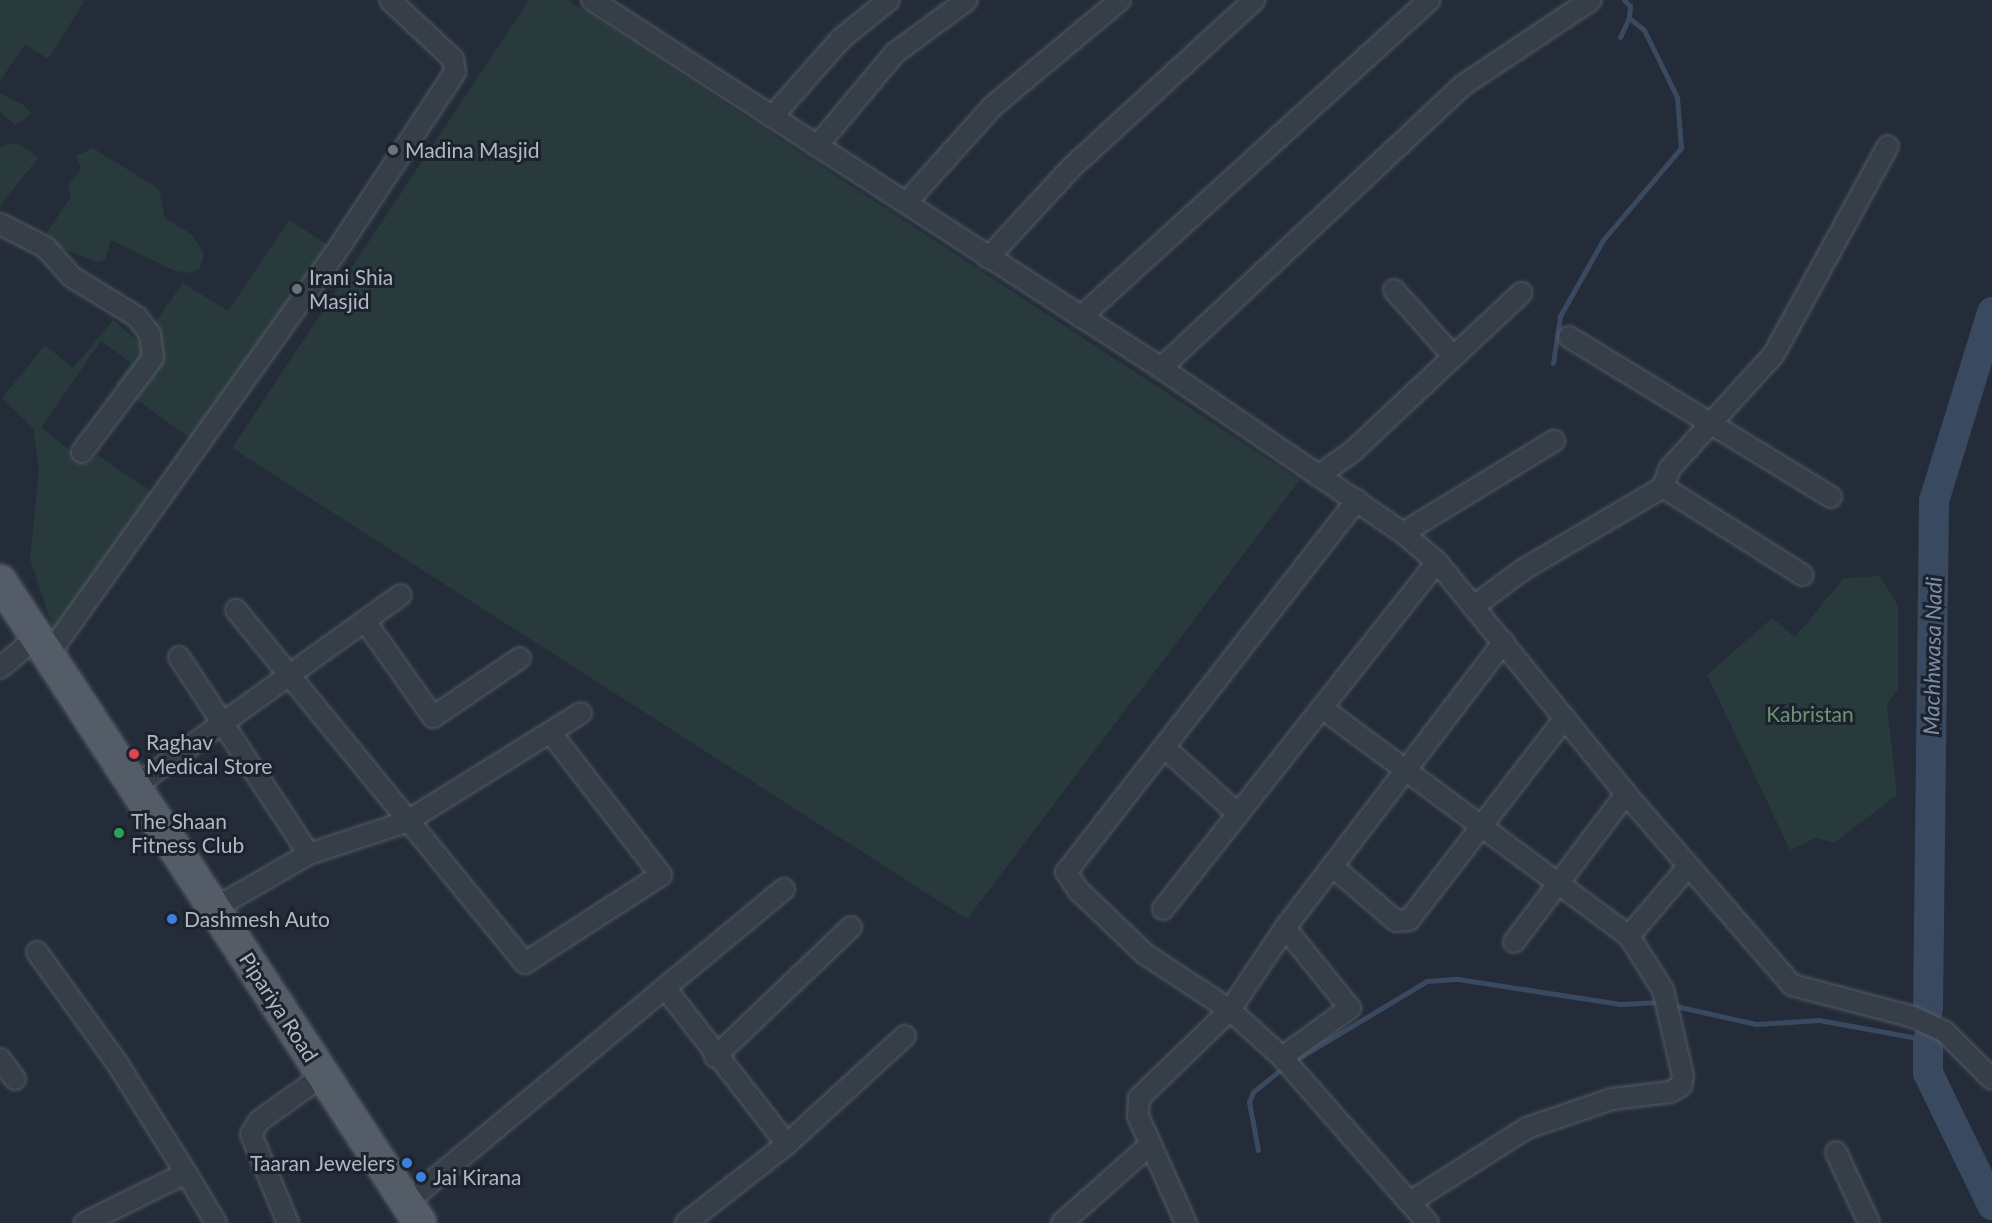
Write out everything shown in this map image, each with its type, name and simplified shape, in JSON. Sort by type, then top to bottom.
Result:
[{"type":"main road","name":"Pipariya Road","points":[[0,581],[315,1081],[412,1216]]},
{"type":"main road","name":"Pipariya Road","points":[[0,598],[39,645],[135,786],[412,1216]]},
{"type":"street","points":[[0,668],[39,645],[334,255],[455,72],[453,59],[390,0]]},
{"type":"street","points":[[592,0],[1161,368],[1403,533],[1437,562],[1626,794],[1792,985],[1913,1017],[1945,1032],[1992,1079]]},
{"type":"street","points":[[772,117],[842,38],[889,0]]},
{"type":"street","points":[[816,146],[895,53],[967,0]]},
{"type":"street","points":[[988,258],[1073,166],[1254,0]]},
{"type":"street","points":[[1081,317],[1429,0]]},
{"type":"street","points":[[1161,368],[1465,84],[1591,0]]},
{"type":"street","points":[[906,203],[993,106],[1110,4]]},
{"type":"street","points":[[1474,606],[1524,569],[1663,487],[1670,468],[1774,354],[1888,146]]},
{"type":"street","points":[[5,220],[45,247],[72,277],[137,317],[150,334],[153,358],[82,452]]},
{"type":"street","points":[[1394,290],[1453,356]]},
{"type":"street","points":[[1318,476],[1353,451],[1521,293]]},
{"type":"street","points":[[1569,337],[1831,497]]},
{"type":"street","points":[[1403,533],[1554,441]]},
{"type":"street","points":[[1663,487],[1803,576]]},
{"type":"street","points":[[1357,500],[1066,872],[1078,890],[1145,954],[1230,1010],[1287,1062],[1428,1223]]},
{"type":"street","points":[[1163,909],[1437,562]]},
{"type":"street","points":[[135,786],[225,724],[401,595]]},
{"type":"street","points":[[236,610],[287,677],[406,822],[527,962],[661,875],[550,732]]},
{"type":"street","points":[[365,621],[433,717],[520,658]]},
{"type":"street","points":[[1186,1223],[1138,1116],[1139,1098],[1230,1010],[1285,928],[1403,770],[1504,642]]},
{"type":"street","points":[[179,657],[309,854]]},
{"type":"street","points":[[1322,708],[1482,831],[1629,936],[1666,1003],[1684,1080],[1678,1089],[1612,1098],[1527,1128],[1410,1202]]},
{"type":"street","points":[[215,909],[309,854],[406,822],[581,713]]},
{"type":"street","points":[[1332,866],[1396,921],[1406,921],[1482,831],[1565,718]]},
{"type":"street","points":[[1164,747],[1238,814]]},
{"type":"street","points":[[1514,942],[1626,794]]},
{"type":"street","points":[[1629,936],[1688,867]]},
{"type":"street","points":[[412,1216],[665,988],[784,889]]},
{"type":"street","points":[[715,1057],[851,927]]},
{"type":"street","points":[[1285,928],[1350,1008],[1287,1062]]},
{"type":"street","points":[[37,952],[117,1063],[216,1223]]},
{"type":"street","points":[[665,988],[715,1057],[788,1144]]},
{"type":"street","points":[[686,1223],[788,1144],[905,1036]]},
{"type":"street","points":[[0,1059],[15,1079]]},
{"type":"street","points":[[288,1223],[251,1134],[259,1121],[315,1081]]},
{"type":"street","points":[[1062,1223],[1151,1144]]},
{"type":"street","points":[[1836,1152],[1869,1223]]},
{"type":"street","points":[[86,1223],[186,1173]]},
{"type":"green space","points":[[0,0],[81,0],[84,2],[48,59],[25,44],[0,81]]},
{"type":"green space","points":[[529,0],[568,0],[1300,480],[967,919],[232,448]]},
{"type":"green space","points":[[0,93],[25,106],[32,114],[15,125],[0,112]]},
{"type":"green space","points":[[8,144],[19,144],[38,158],[0,206],[0,148]]},
{"type":"green space","points":[[93,148],[159,189],[165,218],[191,234],[204,253],[200,268],[192,273],[175,271],[111,240],[105,260],[97,262],[53,245],[47,232],[71,197],[68,184],[81,170],[76,156]]},
{"type":"green space","points":[[289,220],[333,248],[56,636],[30,559],[39,470],[33,428],[2,398],[45,345],[73,368],[113,320],[140,343],[183,283],[228,311]],"holes":[[[101,341],[131,363],[115,384],[191,439],[153,493],[97,455],[88,464],[41,428]]]},
{"type":"green space","name":"Kabristan","points":[[1880,576],[1898,605],[1898,689],[1887,704],[1897,795],[1834,843],[1816,838],[1790,850],[1707,675],[1772,618],[1795,637],[1844,578]]},
{"type":"waterway","points":[[1553,363],[1560,316],[1603,240],[1681,148],[1677,97],[1644,30],[1629,18],[1630,6],[1624,0]]},
{"type":"waterway","points":[[1620,37],[1629,18]]},
{"type":"waterway","name":"Machhwasa Nadi","points":[[1928,1009],[1934,501],[1992,312]]},
{"type":"waterway","points":[[1292,1062],[1427,981],[1458,979],[1620,1004],[1662,1002]]},
{"type":"waterway","points":[[1671,1005],[1756,1024],[1819,1020],[1928,1040]]},
{"type":"waterway","name":"Machhwasa Nadi","points":[[1928,1040],[1928,1073],[1992,1205]]},
{"type":"waterway","points":[[1258,1150],[1249,1102],[1253,1092],[1284,1067]]},
{"type":"place","name":"Madina Masjid","points":[[393,150]]},
{"type":"place","name":"Irani Shia Masjid","points":[[297,289]]},
{"type":"place","name":"Raghav Medical Store","points":[[134,754]]},
{"type":"place","name":"The Shaan Fitness Club","points":[[119,833]]},
{"type":"place","name":"Dashmesh Auto","points":[[172,919]]},
{"type":"place","name":"Taaran Jewelers","points":[[407,1163]]},
{"type":"place","name":"Jai Kirana","points":[[421,1177]]}]
